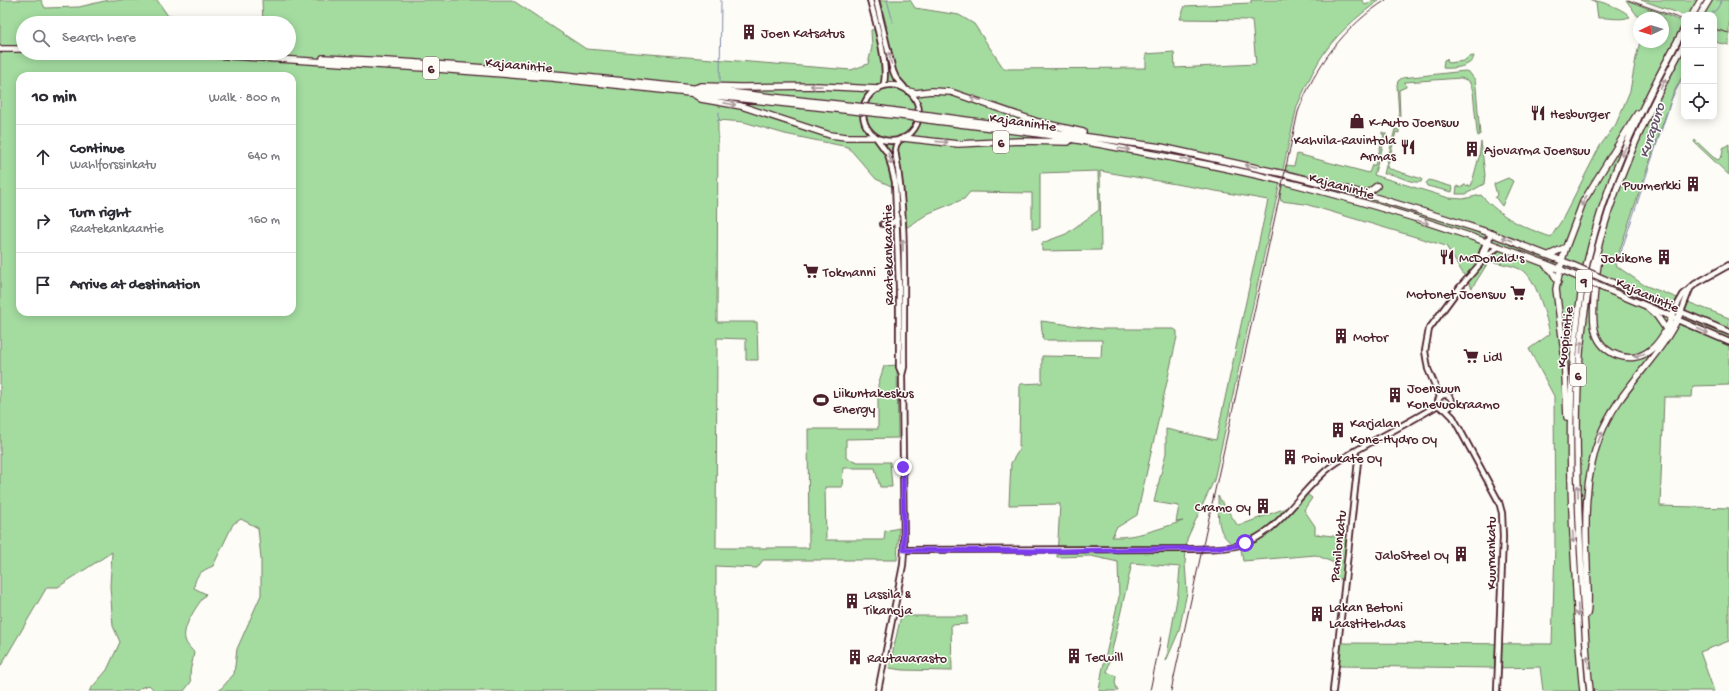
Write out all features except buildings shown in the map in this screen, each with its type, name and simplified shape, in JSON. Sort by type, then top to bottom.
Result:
[{"type":"highway","points":[[1694,12],[1701,0]]},
{"type":"highway","points":[[1702,12],[1708,0]]},
{"type":"highway","name":"Kuopiontie","points":[[1583,691],[1570,470],[1572,363],[1584,275],[1610,187],[1622,153],[1681,35]]},
{"type":"highway","name":"Kuopiontie","points":[[1590,691],[1580,530],[1577,408],[1579,363],[1591,277],[1611,201],[1629,155],[1654,101],[1682,48]]},
{"type":"highway","points":[[0,49],[16,49]]},
{"type":"highway","name":"Kajaanintie","points":[[296,57],[425,63],[553,73],[693,91],[929,117],[1161,147],[1303,178],[1490,233],[1562,260],[1678,311]]},
{"type":"highway","name":"Kajaanintie","points":[[294,60],[424,68],[693,91]]},
{"type":"highway","points":[[875,138],[830,135],[741,106],[700,99],[693,91],[701,86],[881,87]]},
{"type":"highway","points":[[907,89],[916,93],[931,91],[951,92],[1038,122],[1101,135],[1106,139]]},
{"type":"highway","points":[[1570,470],[1564,353],[1558,301],[1558,282],[1562,260],[1583,202],[1639,110],[1646,103]]},
{"type":"highway","name":"Kajaanintie","points":[[929,117],[1100,144],[1219,167],[1298,185],[1386,210],[1487,243],[1569,273],[1643,303],[1675,318]]},
{"type":"highway","name":"6","points":[[902,139],[958,144],[1020,141],[1100,144]]},
{"type":"highway","points":[[1365,195],[1377,186]]},
{"type":"highway","name":"6","points":[[1605,223],[1597,270],[1594,314],[1594,328],[1599,342],[1615,355],[1625,357],[1638,356],[1649,352],[1675,318]]},
{"type":"highway","points":[[1549,255],[1566,247]]},
{"type":"highway","points":[[1543,264],[1552,271],[1558,282]]},
{"type":"highway","name":"6","points":[[1643,303],[1657,316],[1666,329]]},
{"type":"highway","points":[[1586,627],[1588,609],[1585,516],[1588,485],[1600,437],[1613,411],[1632,383],[1668,336],[1678,311]]},
{"type":"main road","name":"Kajaanintie","points":[[1678,311],[1729,332]]},
{"type":"main road","name":"Kajaanintie","points":[[1675,318],[1729,342]]},
{"type":"street","points":[[870,0],[886,80],[881,87],[866,100],[863,110],[866,127],[875,138],[890,142],[902,139],[915,128],[920,117],[918,103],[913,94],[896,78],[893,71],[876,0]]},
{"type":"street","points":[[881,87],[894,85],[907,89]]},
{"type":"street","name":"Raatekankaantie","points":[[875,138],[886,150],[891,160],[895,182],[899,367],[902,375]]},
{"type":"street","name":"Raatekankaantie","points":[[878,691],[902,571],[904,550],[902,375],[904,367],[903,229],[901,195],[895,150],[896,145],[902,139]]},
{"type":"street","points":[[883,224],[891,224],[897,219]]},
{"type":"street","points":[[1480,264],[1490,233]]},
{"type":"street","points":[[1472,273],[1487,243]]},
{"type":"street","points":[[1438,406],[1440,397],[1428,369],[1425,351],[1426,337],[1429,329],[1460,287],[1487,255],[1498,247]]},
{"type":"street","points":[[1678,311],[1683,295],[1702,279],[1729,265]]},
{"type":"street","points":[[1438,406],[1441,409],[1446,410],[1452,406],[1453,402],[1449,396],[1445,395],[1440,397]]},
{"type":"street","points":[[904,550],[1056,551],[1213,548],[1234,546],[1253,540],[1272,527],[1324,472],[1354,452],[1438,406]]},
{"type":"street","name":"Kuurnankatu","points":[[1452,406],[1457,425]]},
{"type":"street","name":"Kuurnankatu","points":[[1446,410],[1457,425],[1499,502],[1502,513],[1503,537],[1497,691]]},
{"type":"street","name":"Pamilonkatu","points":[[1333,691],[1358,461],[1354,452]]},
{"type":"green space","points":[[0,0],[41,0],[45,8],[79,7],[109,0],[157,0],[168,16],[16,16],[16,60],[296,60],[296,16],[263,16],[262,0],[512,0],[586,49],[851,70],[868,64],[872,47],[871,30],[887,28],[880,0],[910,0],[915,8],[959,15],[974,24],[1004,69],[1146,68],[1146,54],[1174,52],[1175,68],[1256,64],[1252,20],[1180,19],[1185,6],[1251,3],[1251,0],[1362,0],[1366,5],[1373,0],[1380,0],[1354,20],[1338,35],[1316,67],[1297,106],[1214,480],[1187,539],[1185,563],[1187,592],[1179,631],[1166,661],[1178,593],[1180,567],[1132,563],[1107,672],[1116,676],[1115,683],[1118,691],[1099,691],[1119,597],[1118,562],[1091,556],[1057,557],[1060,504],[1009,505],[1011,463],[1019,450],[1020,384],[1042,383],[1042,356],[1101,357],[1102,340],[1043,340],[1041,321],[1101,329],[1174,329],[1177,331],[1177,337],[1137,515],[1116,528],[1112,537],[1139,534],[1183,521],[1176,522],[1179,506],[1154,502],[1166,453],[1166,429],[1216,440],[1268,200],[1100,171],[1101,250],[1042,251],[1042,243],[1066,234],[1099,210],[1098,171],[1040,173],[1040,228],[1032,229],[1032,193],[970,192],[964,199],[929,213],[906,228],[904,192],[876,179],[848,147],[785,134],[744,122],[718,120],[717,322],[757,322],[758,360],[746,360],[746,339],[717,338],[716,548],[809,548],[808,429],[878,429],[878,385],[884,366],[897,365],[898,438],[846,439],[846,458],[858,462],[890,462],[892,487],[880,487],[875,468],[843,468],[842,487],[825,487],[826,540],[884,540],[885,531],[899,528],[897,560],[763,560],[757,568],[716,566],[716,691],[219,691],[234,674],[237,649],[261,595],[261,559],[258,528],[241,519],[233,524],[213,566],[199,574],[196,580],[194,588],[206,594],[191,615],[186,628],[185,639],[188,646],[194,652],[190,671],[191,682],[184,691],[155,691],[149,685],[140,688],[137,691],[89,691],[107,670],[120,642],[113,626],[110,586],[112,552],[58,587],[47,587],[0,667]]},
{"type":"green space","points":[[1589,0],[1611,6],[1623,11],[1630,17],[1622,19],[1598,18],[1596,3]]},
{"type":"green space","points":[[1626,0],[1658,12],[1635,12]]},
{"type":"green space","points":[[1641,0],[1729,0],[1729,45],[1717,43],[1717,12],[1681,12],[1681,14]]},
{"type":"green space","points":[[1669,16],[1681,21],[1681,79],[1673,94],[1615,265],[1644,285],[1729,318],[1729,385],[1693,386],[1692,397],[1664,397],[1660,506],[1729,508],[1729,641],[1700,652],[1714,691],[1543,691],[1540,667],[1497,668],[1338,666],[1340,643],[1552,644],[1555,547],[1554,396],[1529,349],[1550,334],[1544,310],[1534,284],[1525,272],[1512,266],[1489,261],[1472,288],[1446,246],[1305,204],[1281,201],[1280,196],[1286,165],[1294,166],[1297,154],[1369,173],[1372,165],[1375,165],[1384,135],[1382,132],[1386,134],[1386,136],[1374,175],[1449,198],[1463,199],[1481,195],[1497,210],[1513,221],[1551,237],[1562,220],[1600,146],[1616,124],[1630,91],[1638,48],[1669,48]]},
{"type":"green space","points":[[1474,56],[1473,60],[1466,65],[1457,68],[1443,68],[1444,60],[1447,59],[1448,63],[1464,61],[1468,57]]},
{"type":"green space","points":[[1465,71],[1469,72],[1475,80],[1480,135],[1478,136],[1477,132],[1473,91],[1469,81],[1461,78],[1405,82],[1406,87],[1399,90],[1400,117],[1399,116],[1397,85],[1398,81],[1402,78]]},
{"type":"green space","points":[[1395,129],[1399,130],[1399,133],[1396,132],[1387,168],[1422,179],[1421,182],[1384,174]]},
{"type":"green space","points":[[1695,140],[1718,160],[1722,156],[1723,148],[1729,144],[1729,175],[1694,142]]},
{"type":"green space","points":[[1481,142],[1485,175],[1484,184],[1466,194],[1456,194],[1457,186],[1471,186],[1479,157]]},
{"type":"green space","points":[[1508,178],[1513,181],[1502,206],[1495,197],[1497,195],[1494,184]]},
{"type":"green space","points":[[1429,180],[1453,187],[1452,192],[1427,186],[1426,183]]},
{"type":"green space","points":[[1307,494],[1312,498],[1304,510],[1315,526],[1315,534],[1351,538],[1347,572],[1339,580],[1333,580],[1334,563],[1316,555],[1243,561],[1241,549],[1227,539],[1220,527],[1218,496],[1238,526],[1299,503]]},
{"type":"green space","points":[[901,616],[967,616],[967,624],[951,625],[952,671],[903,670],[889,668]]},
{"type":"waterway","points":[[720,81],[721,0]]},
{"type":"waterway","points":[[887,0],[893,22]]},
{"type":"waterway","name":"Kurapuro","points":[[1714,12],[1722,0]]},
{"type":"waterway","name":"Kurapuro","points":[[1618,261],[1672,98],[1681,81]]},
{"type":"waterway","points":[[719,112],[719,121]]},
{"type":"railway","points":[[1171,691],[1298,112],[1313,79],[1333,48],[1357,22],[1386,0]]},
{"type":"railway","points":[[1628,0],[1681,19]]},
{"type":"railway","points":[[1717,30],[1729,33]]},
{"type":"railway","points":[[1150,691],[1161,637]]},
{"type":"place","name":"Joen Katsatus","points":[[749,32]]},
{"type":"place","name":"Hesburger","points":[[1538,113]]},
{"type":"place","name":"K-Auto Joensuu","points":[[1357,121]]},
{"type":"place","name":"Kahvila-Ravintola Armas","points":[[1408,147]]},
{"type":"place","name":"Ajovarma Joensuu","points":[[1472,149]]},
{"type":"place","name":"Puumerkki","points":[[1693,184]]},
{"type":"place","name":"McDonald's","points":[[1447,257]]},
{"type":"place","name":"Jokikone","points":[[1664,257]]},
{"type":"place","name":"Tokmanni","points":[[811,271]]},
{"type":"place","name":"Motonet Joensuu","points":[[1518,293]]},
{"type":"place","name":"Motor","points":[[1341,336]]},
{"type":"place","name":"Lidl","points":[[1471,356]]},
{"type":"place","name":"Joensuun Konevuokraamo","points":[[1395,395]]},
{"type":"place","name":"Liikuntakeskus Energy","points":[[821,400]]},
{"type":"place","name":"Karjalan Kone-Hydro Oy","points":[[1338,430]]},
{"type":"place","name":"Poimukate Oy","points":[[1290,457]]},
{"type":"place","name":"Cramo Oy","points":[[1263,506]]},
{"type":"place","name":"JaloSteel Oy","points":[[1461,554]]},
{"type":"place","name":"Lassila & Tikanoja","points":[[852,601]]},
{"type":"place","name":"Lakan Betoni Laastitehdas","points":[[1317,614]]},
{"type":"place","name":"Tecwill","points":[[1074,656]]},
{"type":"place","name":"Rautavarasto","points":[[855,657]]},
{"type":"route","points":[[903,467],[904,550],[1056,551],[1223,548],[1245,543]]}]
